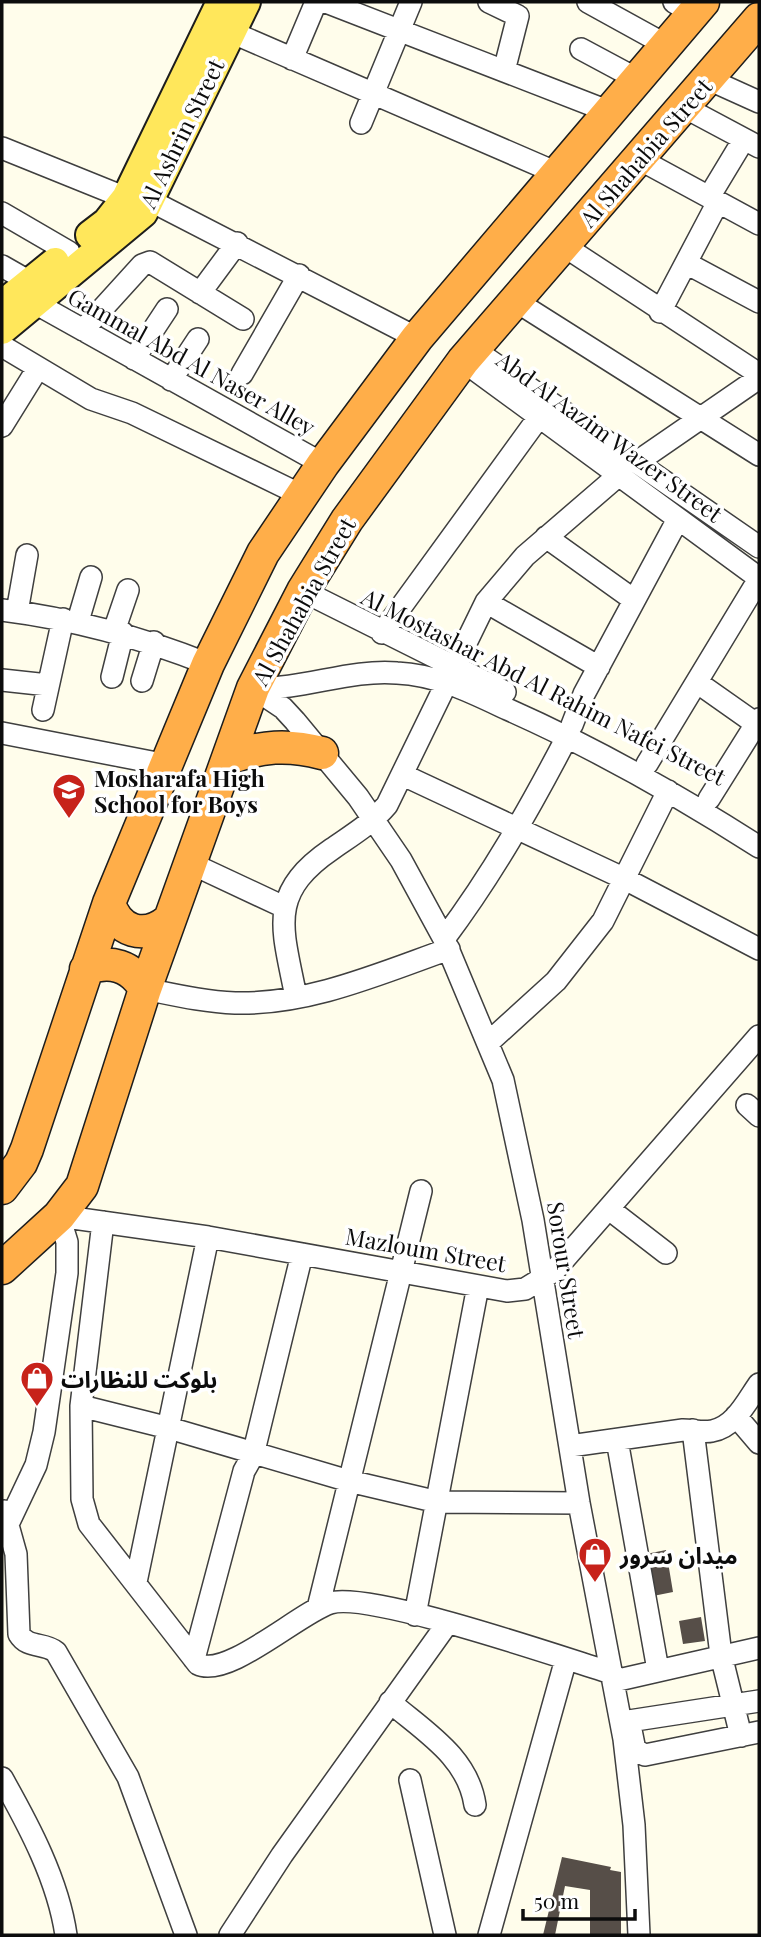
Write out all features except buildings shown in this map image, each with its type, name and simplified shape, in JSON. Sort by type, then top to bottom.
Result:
[{"type":"highway","points":[[2,1188],[21,1163],[110,902],[208,664],[263,553],[323,464],[416,338],[666,45],[690,6]]},
{"type":"highway","name":"Al Shahabia Street","points":[[2,1268],[59,1216],[82,1186],[168,921],[253,688],[303,591],[347,520],[468,355],[708,79],[755,31]]},
{"type":"highway","points":[[610,112],[619,134],[640,144],[646,151]]},
{"type":"highway","points":[[557,173],[567,172],[586,178],[598,195],[600,205]]},
{"type":"highway","points":[[229,758],[275,747],[322,754]]},
{"type":"highway","points":[[110,902],[113,915],[121,925],[133,931],[146,933],[158,929],[168,921]]},
{"type":"highway","points":[[86,969],[102,964],[120,966],[135,974],[145,989]]},
{"type":"main road","name":"Al Ashrin Street","points":[[2,304],[32,293],[132,223],[138,200],[175,123],[221,2]]},
{"type":"main road","name":"Al Ashrin Street","points":[[175,123],[231,32],[246,2]]},
{"type":"main road","name":"Al Ashrin Street","points":[[2,330],[69,252],[138,200]]},
{"type":"street","points":[[292,59],[316,2]]},
{"type":"street","points":[[326,2],[610,112]]},
{"type":"street","points":[[361,123],[411,2]]},
{"type":"street","points":[[489,2],[518,16],[503,71]]},
{"type":"street","points":[[588,2],[666,45]]},
{"type":"street","points":[[231,32],[557,173]]},
{"type":"street","points":[[581,50],[637,79]]},
{"type":"street","points":[[708,79],[759,102]]},
{"type":"street","points":[[660,312],[686,263],[714,200],[752,143],[684,107]]},
{"type":"street","points":[[2,148],[138,200],[237,243],[416,338]]},
{"type":"street","points":[[646,151],[714,200],[759,224]]},
{"type":"street","points":[[2,213],[69,252]]},
{"type":"street","points":[[200,293],[237,243]]},
{"type":"street","points":[[564,246],[759,376],[637,462]]},
{"type":"street","points":[[83,330],[146,262],[154,263],[243,320]]},
{"type":"street","points":[[686,263],[759,302]]},
{"type":"street","name":"Gammal Abd Al Naser Alley","points":[[2,266],[32,293],[83,330],[323,464]]},
{"type":"street","points":[[242,374],[299,275]]},
{"type":"street","points":[[514,300],[759,455]]},
{"type":"street","points":[[134,359],[167,309]]},
{"type":"street","points":[[171,380],[198,339]]},
{"type":"street","points":[[2,346],[91,399],[132,413],[301,495]]},
{"type":"street","name":"Abd Al Aazim Wazer Street","points":[[468,355],[539,416],[759,578]]},
{"type":"street","name":"Abd Al Aazim Wazer Street","points":[[468,355],[757,540]]},
{"type":"street","points":[[2,426],[38,368]]},
{"type":"street","points":[[382,633],[539,416]]},
{"type":"street","points":[[296,997],[283,927],[284,907],[290,888],[313,862],[375,820],[387,806],[486,603],[545,537],[619,475]]},
{"type":"street","points":[[145,989],[195,999],[236,1003],[296,997],[346,986],[447,944],[518,830],[570,731],[584,694],[678,519]]},
{"type":"street","points":[[545,537],[634,600]]},
{"type":"street","points":[[27,555],[9,611],[71,620],[119,632],[154,642],[208,664]]},
{"type":"street","points":[[43,710],[48,685],[71,620],[91,577]]},
{"type":"street","points":[[647,764],[759,578]]},
{"type":"street","points":[[113,677],[128,590]]},
{"type":"street","name":"Al Mostashar Abd Al Rahim Nafei Street","points":[[303,591],[382,633],[450,674],[647,764],[759,830]]},
{"type":"street","points":[[486,603],[599,667]]},
{"type":"street","points":[[142,681],[154,642]]},
{"type":"street","name":"Al Mostashar Abd Al Rahim Nafei Street","points":[[253,688],[293,687],[340,677],[394,672],[450,674]]},
{"type":"street","points":[[2,680],[48,685]]},
{"type":"street","points":[[698,683],[758,723],[709,799]]},
{"type":"street","name":"Sorour Street","points":[[253,688],[283,708],[375,820],[421,893],[447,944],[503,1080],[522,1159],[579,1503],[614,1684],[629,1732],[639,1935]]},
{"type":"street","name":"Al Mostashar Abd Al Rahim Nafei Street","points":[[570,731],[759,847]]},
{"type":"street","points":[[2,733],[167,765]]},
{"type":"street","points":[[403,775],[623,878],[759,949]]},
{"type":"street","points":[[489,1042],[556,982],[603,920],[667,791]]},
{"type":"street","points":[[190,863],[284,907]]},
{"type":"street","name":"Mazloum Street","points":[[59,1216],[208,1237],[507,1291],[525,1289],[541,1281],[609,1209],[759,1036]]},
{"type":"street","points":[[318,1608],[421,1191]]},
{"type":"street","points":[[609,1209],[666,1253]]},
{"type":"street","points":[[59,1216],[67,1242],[67,1273],[44,1432],[36,1465],[5,1513],[16,1554],[9,1629],[19,1634],[26,1643],[50,1648],[56,1653],[121,1763],[138,1801],[178,1932]]},
{"type":"street","points":[[103,1222],[81,1406],[85,1514],[97,1535],[203,1667],[220,1664],[250,1650],[318,1608],[347,1600],[415,1615],[566,1659],[614,1684],[658,1670],[759,1648]]},
{"type":"street","points":[[136,1582],[208,1237]]},
{"type":"street","points":[[194,1659],[244,1471],[253,1455],[302,1254]]},
{"type":"street","points":[[415,1615],[478,1286]]},
{"type":"street","points":[[570,1446],[693,1430],[712,1432],[736,1416],[759,1384]]},
{"type":"street","points":[[81,1406],[169,1428],[253,1455],[349,1481],[438,1502],[579,1503]]},
{"type":"street","points":[[736,1416],[759,1443]]},
{"type":"street","points":[[693,1430],[721,1655],[732,1704],[750,1734],[645,1755],[635,1750],[629,1732],[732,1704],[759,1700]]},
{"type":"street","points":[[617,1440],[658,1670]]},
{"type":"street","points":[[230,1935],[282,1855],[447,1624]]},
{"type":"street","points":[[489,1935],[566,1659]]},
{"type":"street","points":[[390,1702],[461,1766],[472,1784],[475,1805]]},
{"type":"street","points":[[2,1778],[39,1852],[60,1906],[66,1935]]},
{"type":"street","points":[[410,1780],[444,1935]]},
{"type":"street","points":[[649,1828],[651,1935]]},
{"type":"place","name":"Mosharafa High School for Boys","points":[[69,820]]},
{"type":"place","name":"بلوكت للنظارات","points":[[37,1408]]},
{"type":"place","name":"ميدان سرور","points":[[595,1584]]}]
